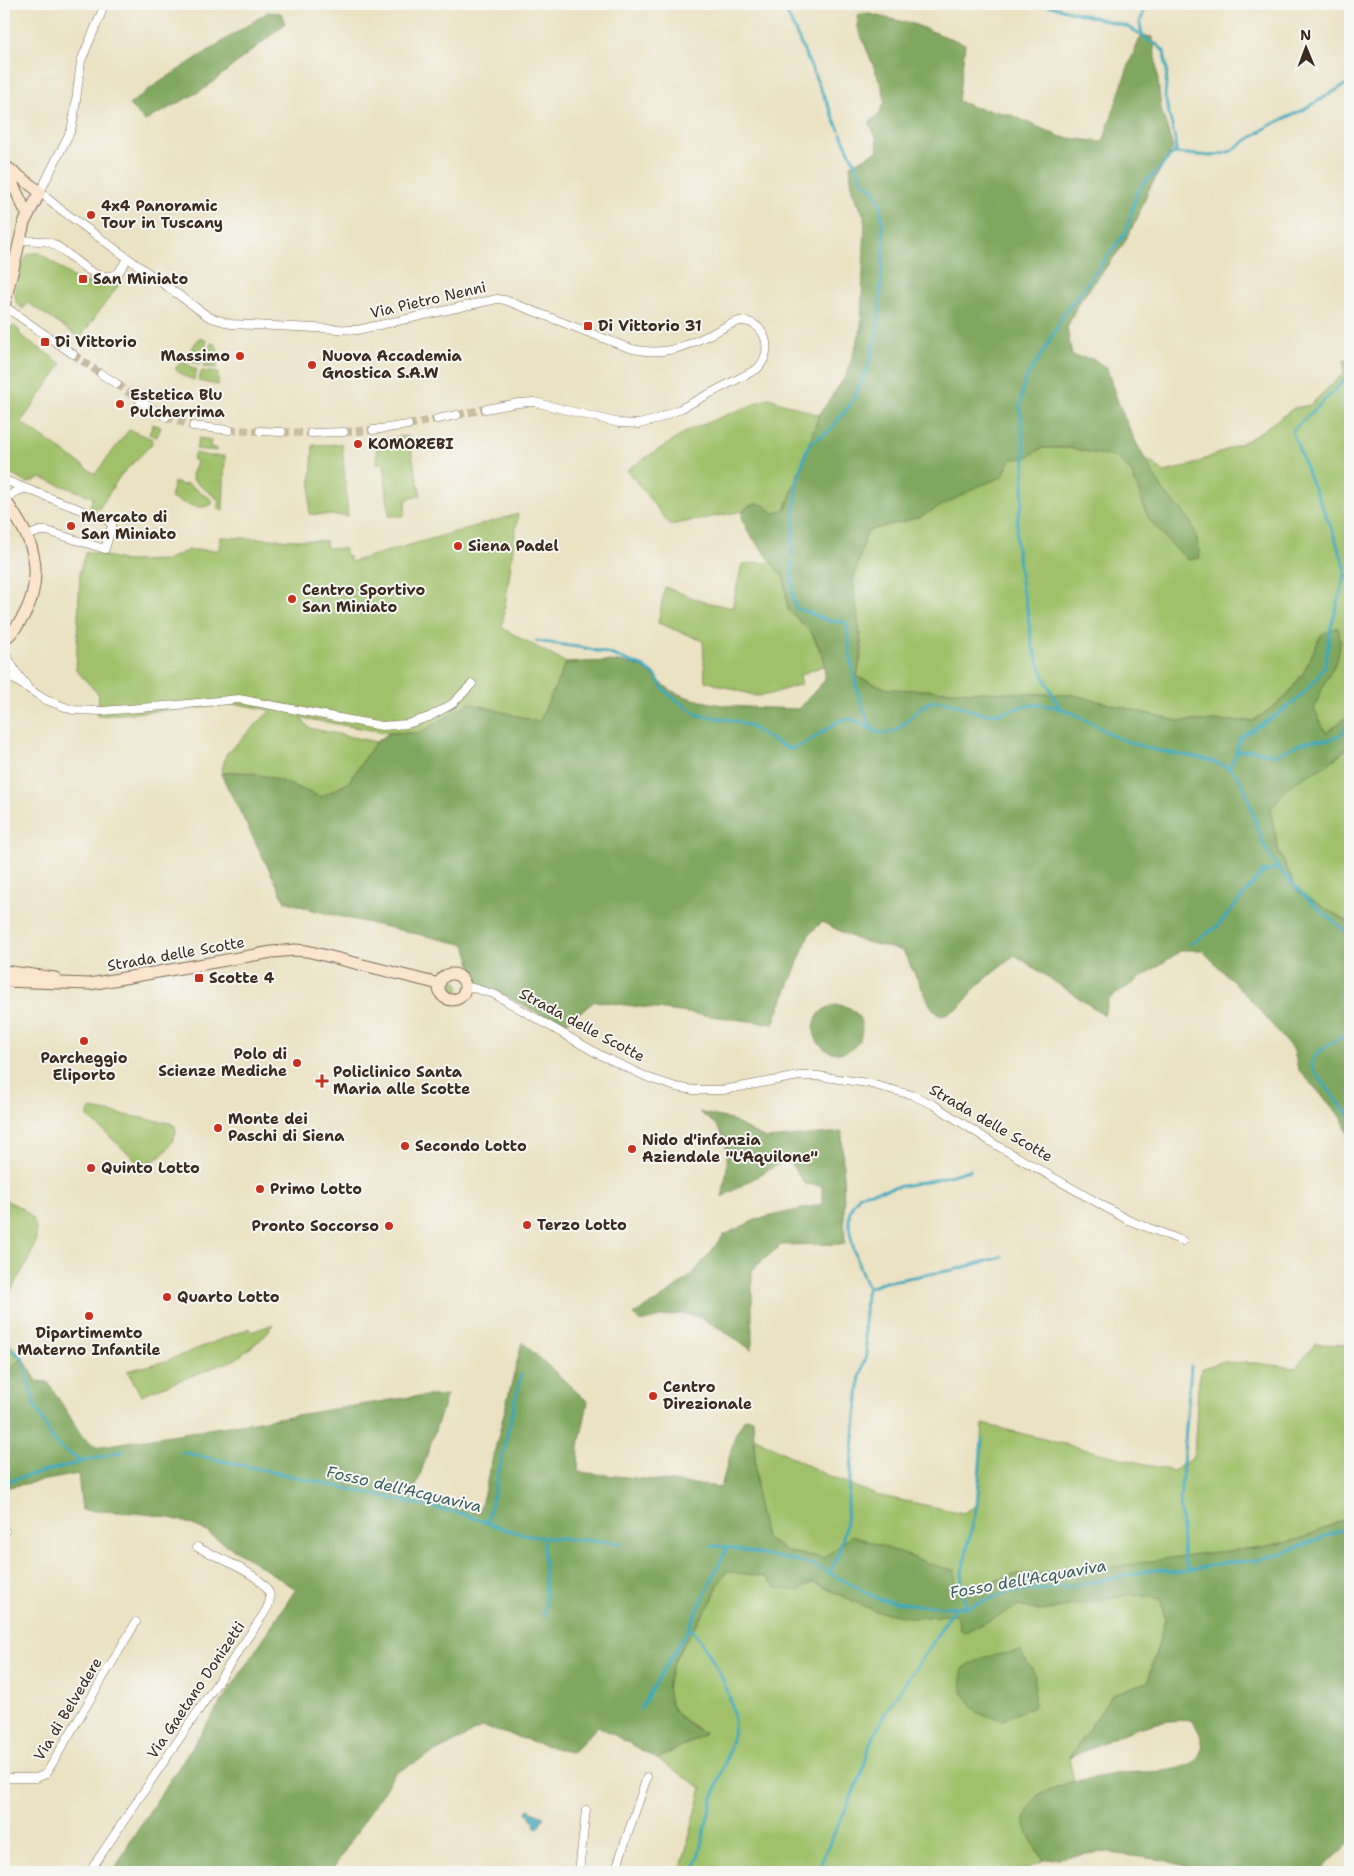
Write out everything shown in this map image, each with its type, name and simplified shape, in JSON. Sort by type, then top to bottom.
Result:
[{"type":"street","points":[[73,354],[4,306],[28,214],[71,130],[81,61],[103,4]]},
{"type":"street","points":[[4,166],[40,192]]},
{"type":"street","points":[[4,166],[28,214]]},
{"type":"street","name":"Via Pietro Nenni","points":[[40,192],[60,209],[204,314],[227,324],[357,330],[497,299],[505,300],[626,347],[644,352],[660,352],[679,348],[740,320],[753,323],[764,334],[766,343],[764,360],[757,369],[680,409],[649,422],[619,423],[534,402],[518,402],[486,409]]},
{"type":"street","points":[[20,240],[50,242],[89,270],[103,276],[116,275],[128,258]]},
{"type":"street","points":[[101,374],[117,384]]},
{"type":"street","points":[[140,401],[166,417]]},
{"type":"street","points":[[437,419],[457,415]]},
{"type":"street","points":[[373,430],[408,425]]},
{"type":"street","points":[[193,426],[229,430]]},
{"type":"street","points":[[260,432],[282,432]]},
{"type":"street","points":[[311,433],[344,432]]},
{"type":"street","points":[[4,480],[108,520],[112,525],[105,550],[47,531],[40,531],[27,536]]},
{"type":"street","points":[[4,640],[25,614],[34,589],[34,562],[27,536],[4,499],[24,489]]},
{"type":"street","points":[[4,651],[16,672],[30,690]]},
{"type":"street","points":[[4,673],[51,702],[80,710],[165,706],[239,699],[382,726],[407,724],[429,717],[452,704],[472,684]]},
{"type":"street","name":"Strada delle Scotte","points":[[4,982],[65,985],[102,983],[266,953],[295,950],[307,951],[439,984],[443,977],[455,974],[463,978],[466,986],[494,994],[600,1055],[649,1078],[676,1087],[694,1090],[717,1090],[799,1076],[818,1076],[867,1083],[912,1095],[934,1105],[996,1145],[1128,1220],[1183,1241]]},
{"type":"street","points":[[4,971],[49,977],[57,979],[65,985]]},
{"type":"street","points":[[439,984],[442,995],[452,1000],[462,996],[466,986]]},
{"type":"street","name":"Via Gaetano Donizetti","points":[[90,1872],[270,1603],[269,1591],[259,1580],[197,1547]]},
{"type":"street","name":"Via di Belvedere","points":[[4,1778],[36,1778],[46,1774],[136,1622]]},
{"type":"street","points":[[615,1872],[647,1777]]},
{"type":"street","points":[[579,1872],[586,1810]]},
{"type":"green space","points":[[268,12],[281,13],[285,24],[204,89],[145,121],[129,105],[152,87]]},
{"type":"green space","points":[[865,13],[913,24],[965,44],[958,101],[973,107],[1011,115],[1061,137],[1103,142],[1129,64],[1141,36],[1153,37],[1161,108],[1173,148],[1148,191],[1137,219],[1121,248],[1077,305],[1067,328],[1072,356],[1093,359],[1107,368],[1130,431],[1146,461],[1163,490],[1186,515],[1192,525],[1200,558],[1188,560],[1148,518],[1132,473],[1118,458],[1069,448],[1042,448],[1026,458],[1011,459],[1002,477],[979,486],[920,517],[867,531],[853,581],[862,650],[857,677],[888,689],[1074,695],[1177,721],[1253,721],[1284,699],[1304,672],[1321,635],[1338,627],[1340,643],[1338,656],[1314,709],[1326,733],[1350,715],[1350,746],[1327,765],[1290,785],[1270,810],[1279,852],[1298,892],[1350,923],[1350,1136],[1342,1118],[1298,1069],[1294,1051],[1251,1000],[1202,950],[1182,950],[1109,999],[1104,1015],[1015,955],[977,986],[959,1008],[940,1016],[932,1008],[903,951],[858,940],[822,922],[809,935],[773,1024],[595,1001],[562,1026],[497,991],[476,984],[466,945],[316,911],[285,901],[221,774],[234,772],[259,775],[284,782],[321,797],[348,783],[376,742],[389,733],[419,733],[470,703],[539,722],[566,663],[604,661],[634,665],[642,668],[676,693],[721,705],[798,709],[825,680],[824,659],[816,640],[811,632],[788,610],[784,578],[748,532],[742,517],[743,511],[747,507],[755,504],[767,507],[774,514],[786,508],[819,415],[847,374],[861,329],[865,218],[852,190],[850,165],[878,151],[876,137],[869,123],[879,114],[885,101],[882,87],[858,28],[858,15]]},
{"type":"green space","points":[[31,253],[40,253],[84,285],[91,279],[115,280],[120,283],[80,338],[28,303],[23,309],[16,302],[15,292],[19,272]]},
{"type":"green space","points":[[14,326],[20,331],[19,334],[62,364],[21,422],[95,474],[129,430],[153,439],[151,445],[120,476],[99,509],[90,507],[93,497],[41,478],[28,483],[4,471],[4,339],[6,330]]},
{"type":"green space","points":[[199,338],[207,341],[199,365],[186,357]]},
{"type":"green space","points":[[211,343],[215,344],[218,349],[217,368],[203,367]]},
{"type":"green space","points":[[1350,357],[1350,713],[1326,733],[1314,709],[1325,682],[1336,663],[1321,635],[1304,672],[1284,699],[1253,721],[1177,721],[1074,695],[888,689],[857,677],[862,650],[853,581],[867,531],[920,517],[979,486],[1002,477],[1011,459],[1026,458],[1042,448],[1069,448],[1118,458],[1132,473],[1148,518],[1187,517],[1164,492],[1143,457],[1165,472],[1192,465],[1250,439],[1294,408],[1310,405],[1344,373],[1344,360]]},
{"type":"green space","points":[[182,361],[197,370],[194,380],[175,369]]},
{"type":"green space","points":[[202,371],[218,373],[218,385],[198,381]]},
{"type":"green space","points":[[769,398],[819,415],[786,508],[774,515],[748,506],[743,511],[670,525],[627,470],[689,430]]},
{"type":"green space","points":[[153,424],[161,427],[157,437],[149,434]]},
{"type":"green space","points":[[408,436],[421,496],[407,499],[404,516],[389,516],[384,463],[377,463],[376,440]]},
{"type":"green space","points":[[199,438],[211,440],[210,447],[216,448],[216,451],[196,449]]},
{"type":"green space","points":[[342,444],[348,516],[309,514],[313,445]]},
{"type":"green space","points":[[195,453],[209,456],[225,456],[223,511],[218,507],[220,501],[193,480],[192,475],[197,462],[192,459]]},
{"type":"green space","points":[[174,482],[183,485],[188,484],[212,500],[212,504],[197,507],[170,498]]},
{"type":"green space","name":"Centro Sportivo San Miniato","points":[[518,514],[502,628],[566,663],[539,722],[470,703],[419,733],[389,733],[301,718],[309,728],[376,742],[348,783],[321,797],[284,782],[259,775],[234,772],[221,774],[226,754],[271,710],[238,704],[97,716],[99,695],[76,670],[80,570],[86,551],[126,561],[166,560],[189,550],[219,550],[220,537],[326,541],[327,548],[345,549],[345,555],[349,556],[350,562]]},
{"type":"green space","points":[[772,562],[784,578],[788,610],[811,632],[825,665],[800,675],[802,684],[767,695],[756,696],[705,681],[703,641],[658,623],[665,587],[701,601],[732,608],[742,564]]},
{"type":"green space","points":[[1350,746],[1350,923],[1298,892],[1279,852],[1270,810],[1290,785],[1327,765]]},
{"type":"green space","points":[[452,980],[457,982],[459,987],[457,992],[452,994],[447,992],[445,987],[447,982]]},
{"type":"green space","points":[[838,1005],[847,1007],[855,1012],[860,1020],[862,1029],[860,1038],[855,1046],[847,1051],[838,1053],[829,1051],[821,1046],[816,1038],[814,1029],[816,1020],[821,1012],[829,1007]]},
{"type":"green space","points":[[91,1109],[170,1123],[175,1126],[176,1132],[167,1150],[162,1155],[152,1161],[139,1163],[88,1117]]},
{"type":"green space","points":[[699,1112],[729,1119],[766,1139],[842,1132],[845,1244],[781,1245],[752,1270],[752,1350],[707,1321],[688,1314],[664,1316],[640,1322],[634,1314],[659,1300],[692,1275],[724,1235],[755,1220],[822,1204],[822,1186],[805,1184],[787,1159],[722,1197],[727,1169],[724,1141],[721,1132],[715,1124]]},
{"type":"green space","points":[[4,1200],[23,1209],[33,1220],[36,1233],[34,1246],[28,1261],[4,1304]]},
{"type":"green space","points":[[273,1324],[265,1336],[236,1359],[141,1395],[127,1371],[166,1361],[250,1328],[252,1332]]},
{"type":"green space","points":[[4,1332],[6,1340],[23,1358],[4,1372]]},
{"type":"green space","points":[[522,1342],[588,1402],[579,1446],[578,1472],[721,1487],[736,1433],[745,1418],[753,1419],[757,1500],[765,1538],[788,1552],[824,1558],[852,1535],[936,1566],[955,1570],[955,1588],[969,1589],[1017,1574],[1081,1572],[1190,1555],[1263,1547],[1301,1539],[1340,1521],[1350,1519],[1350,1843],[1319,1872],[1209,1872],[1163,1860],[1102,1852],[1044,1860],[1029,1837],[1025,1823],[1026,1814],[1030,1806],[1043,1793],[1062,1785],[1095,1777],[1172,1770],[1192,1763],[1201,1753],[1201,1739],[1193,1721],[1177,1720],[1161,1722],[1130,1731],[1069,1758],[1113,1694],[1148,1682],[1165,1620],[1161,1599],[1133,1594],[1041,1611],[1019,1606],[965,1632],[960,1629],[957,1614],[915,1618],[875,1611],[813,1582],[799,1591],[778,1588],[765,1577],[727,1571],[722,1577],[710,1603],[680,1651],[669,1677],[668,1690],[670,1702],[677,1714],[705,1734],[657,1759],[598,1726],[572,1753],[483,1727],[395,1773],[331,1872],[114,1872],[130,1841],[296,1589],[202,1529],[188,1523],[143,1514],[82,1510],[78,1474],[4,1488],[4,1372],[23,1358],[37,1381],[48,1382],[82,1436],[95,1447],[410,1397],[447,1395],[413,1496],[479,1513]]},
{"type":"green space","points":[[1315,1344],[1348,1345],[1350,1348],[1350,1519],[1340,1521],[1301,1539],[1263,1547],[1081,1572],[1017,1574],[969,1589],[955,1588],[954,1570],[936,1566],[896,1552],[824,1558],[788,1552],[765,1538],[757,1500],[754,1437],[824,1474],[876,1495],[964,1513],[977,1505],[983,1424],[1173,1471],[1194,1457],[1201,1369],[1221,1362],[1256,1363],[1296,1368]]},
{"type":"green space","points":[[727,1571],[765,1577],[778,1588],[812,1582],[875,1611],[915,1618],[957,1614],[960,1629],[965,1632],[1019,1606],[1041,1611],[1133,1594],[1161,1599],[1165,1620],[1148,1682],[1113,1694],[1069,1758],[1074,1781],[1039,1794],[1036,1849],[1044,1860],[1020,1872],[680,1872],[702,1788],[657,1759],[705,1734],[674,1709],[668,1691],[668,1678],[679,1651],[712,1599],[718,1583]]},
{"type":"green space","points":[[1020,1651],[1035,1674],[1034,1706],[1003,1720],[978,1713],[962,1692],[962,1669],[985,1657]]},
{"type":"water","points":[[528,1809],[544,1816],[538,1828],[534,1826],[535,1822],[531,1820],[530,1815],[526,1813]]},
{"type":"waterway","points":[[783,4],[839,130]]},
{"type":"waterway","points":[[1142,35],[1140,23],[1146,4]]},
{"type":"waterway","points":[[1047,5],[1126,26],[1164,51],[1167,70],[1165,97],[1176,150],[1154,175],[1143,183],[1136,196],[1126,232],[1064,314],[1025,380],[1022,393],[1020,408],[1025,456],[1022,504],[1018,515],[1016,541],[1022,590],[1026,601],[1032,645],[1044,677],[1060,709]]},
{"type":"waterway","points":[[1174,153],[1212,156],[1229,152],[1269,126],[1303,110],[1350,82]]},
{"type":"waterway","points":[[792,555],[797,482],[806,451],[810,443],[830,430],[850,405],[867,370],[878,329],[884,240],[880,203],[875,191],[863,181],[841,134]]},
{"type":"waterway","points":[[1229,768],[1235,757],[1240,738],[1278,714],[1302,695],[1317,678],[1325,665],[1330,631],[1344,580],[1345,567],[1333,532],[1292,431],[1350,374]]},
{"type":"waterway","points":[[792,562],[793,598],[796,608],[830,621],[843,622],[847,625],[858,692],[873,729]]},
{"type":"waterway","points":[[1344,577],[1350,575]]},
{"type":"waterway","points":[[536,641],[585,648],[610,654],[644,667],[656,676],[662,687],[671,696],[698,715],[736,721],[749,726],[782,746],[792,749],[808,742],[842,719],[855,720],[876,731],[888,733],[901,726],[924,705],[938,701],[989,714],[1033,705],[1056,707],[1074,714],[1116,737],[1143,747],[1217,763],[1227,767],[1240,779],[1262,841],[1283,874],[1304,896],[1350,935]]},
{"type":"waterway","points":[[1236,752],[1250,750],[1275,755],[1302,743],[1313,740],[1329,740],[1339,736],[1350,723]]},
{"type":"waterway","points":[[1191,944],[1217,927],[1262,873],[1279,867]]},
{"type":"waterway","points":[[1350,1032],[1322,1049],[1311,1064],[1314,1071],[1350,1117]]},
{"type":"waterway","points":[[829,1574],[838,1555],[845,1530],[860,1376],[867,1353],[864,1328],[868,1288],[857,1261],[851,1239],[849,1219],[851,1208],[861,1194],[933,1180],[970,1170]]},
{"type":"waterway","points":[[868,1288],[885,1282],[953,1270],[1002,1257]]},
{"type":"waterway","points":[[4,1338],[8,1347],[23,1359],[35,1406],[53,1440],[60,1448],[81,1461]]},
{"type":"waterway","points":[[1190,1570],[1184,1560],[1180,1501],[1191,1366]]},
{"type":"waterway","points":[[487,1523],[521,1375]]},
{"type":"waterway","points":[[1350,1428],[1350,1436]]},
{"type":"waterway","points":[[967,1607],[961,1590],[962,1572],[977,1505],[982,1438]]},
{"type":"waterway","name":"Fosso dell'Acquaviva","points":[[4,1482],[123,1451]]},
{"type":"waterway","name":"Fosso dell'Acquaviva","points":[[182,1452],[463,1514],[510,1531],[536,1537],[621,1543]]},
{"type":"waterway","name":"Fosso dell'Acquaviva","points":[[711,1546],[727,1547],[814,1565],[881,1600],[915,1605],[967,1607],[1010,1592],[1066,1587],[1149,1570],[1176,1573],[1223,1563],[1253,1561],[1283,1553],[1350,1526]]},
{"type":"waterway","points":[[543,1616],[546,1607],[543,1544],[545,1538]]},
{"type":"waterway","points":[[640,1709],[689,1628],[727,1547]]},
{"type":"waterway","points":[[818,1872],[862,1774],[870,1744],[886,1711],[954,1608]]},
{"type":"waterway","points":[[689,1628],[701,1641],[720,1674],[730,1698],[734,1721],[732,1739],[713,1798],[694,1872]]},
{"type":"tunnel","points":[[73,354],[101,374]]},
{"type":"tunnel","points":[[117,384],[140,401]]},
{"type":"tunnel","points":[[457,415],[486,409]]},
{"type":"tunnel","points":[[166,417],[193,426]]},
{"type":"tunnel","points":[[408,425],[437,419]]},
{"type":"tunnel","points":[[229,430],[260,431]]},
{"type":"tunnel","points":[[344,432],[373,430]]},
{"type":"tunnel","points":[[282,432],[311,433]]},
{"type":"place","name":"4x4 Panoramic Tour in Tuscany","points":[[91,215]]},
{"type":"place","name":"San Miniato","points":[[83,279]]},
{"type":"place","name":"Di Vittorio 31","points":[[588,326]]},
{"type":"place","name":"Di Vittorio","points":[[45,342]]},
{"type":"place","name":"Massimo","points":[[240,356]]},
{"type":"place","name":"Nuova Accademia Gnostica S.A.W","points":[[312,365]]},
{"type":"place","name":"Estetica Blu Pulcherrima","points":[[120,404]]},
{"type":"place","name":"KOMOREBI","points":[[358,444]]},
{"type":"place","name":"Mercato di San Miniato","points":[[71,526]]},
{"type":"place","name":"Siena Padel","points":[[458,546]]},
{"type":"place","name":"Centro Sportivo San Miniato","points":[[292,599]]},
{"type":"place","name":"Scotte 4","points":[[199,978]]},
{"type":"place","name":"Parcheggio Eliporto","points":[[84,1041]]},
{"type":"place","name":"Polo di Scienze Mediche","points":[[297,1063]]},
{"type":"place","name":"Policlinico Santa Maria alle Scotte","points":[[322,1081]]},
{"type":"place","name":"Monte dei Paschi di Siena","points":[[218,1128]]},
{"type":"place","name":"Secondo Lotto","points":[[405,1146]]},
{"type":"place","name":"Nido d'infanzia Aziendale \"L'Aquilone\"","points":[[632,1149]]},
{"type":"place","name":"Quinto Lotto","points":[[91,1168]]},
{"type":"place","name":"Primo Lotto","points":[[260,1189]]},
{"type":"place","name":"Terzo Lotto","points":[[527,1225]]},
{"type":"place","name":"Pronto Soccorso","points":[[389,1226]]},
{"type":"place","name":"Quarto Lotto","points":[[167,1297]]},
{"type":"place","name":"Dipartimemto Materno Infantile","points":[[89,1316]]},
{"type":"place","name":"Centro Direzionale","points":[[653,1396]]}]
